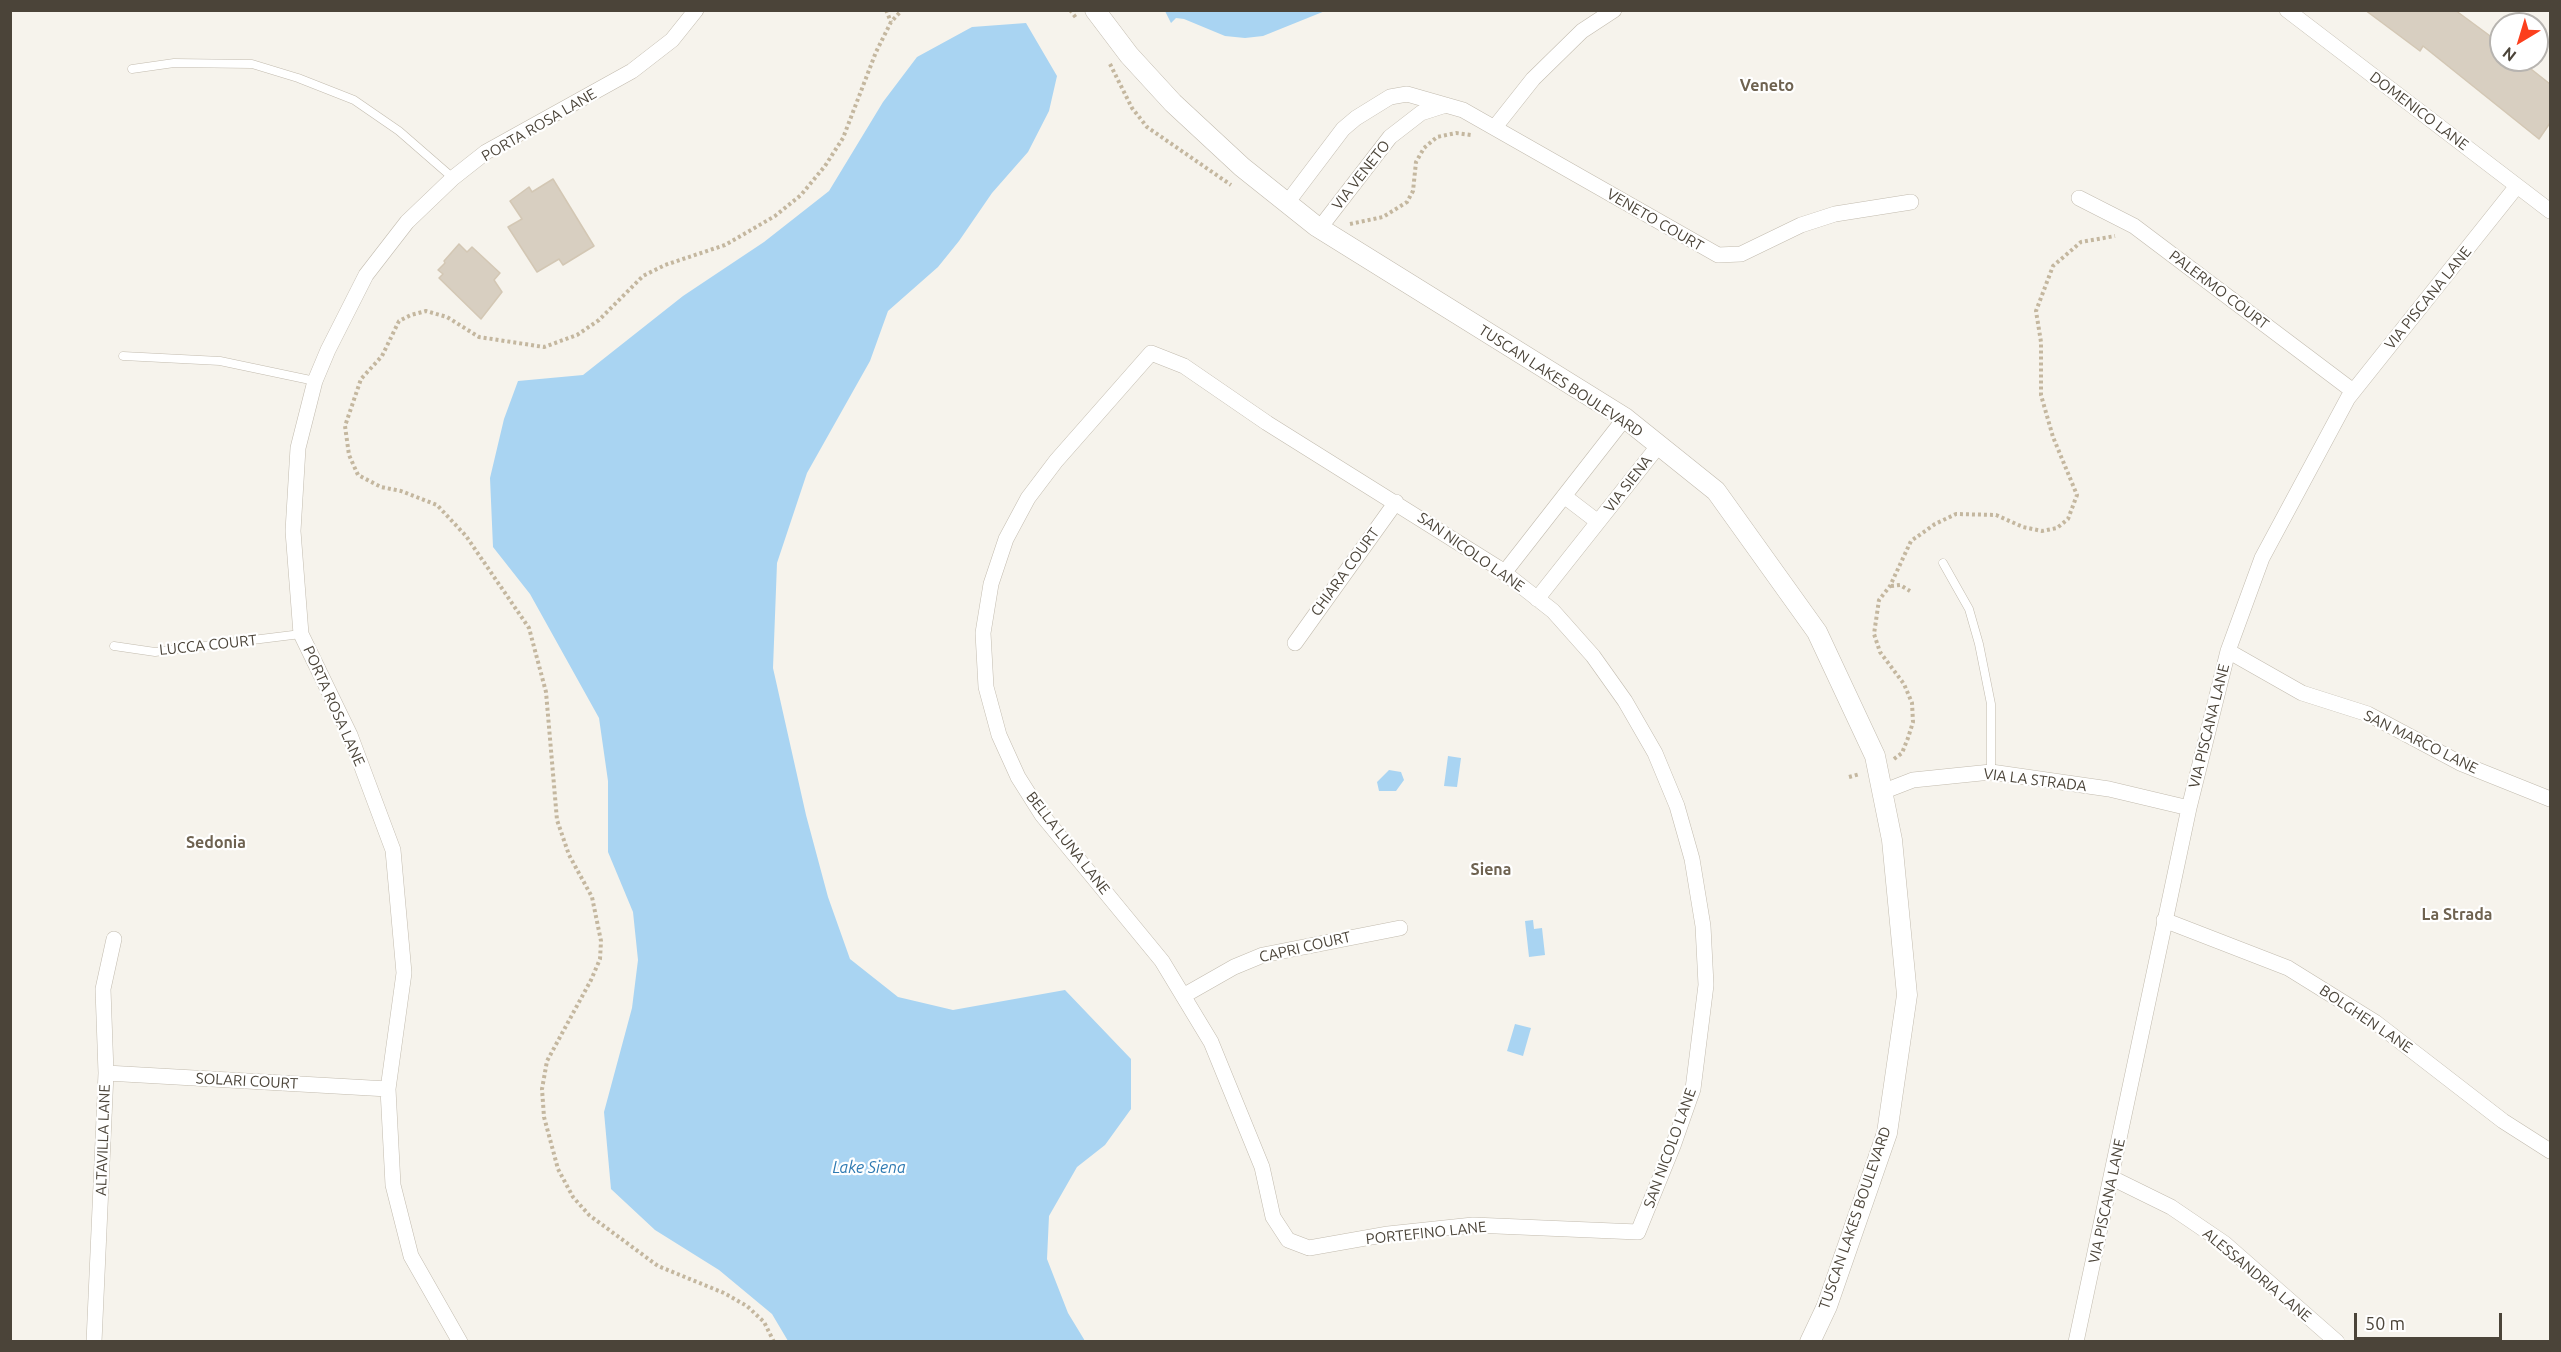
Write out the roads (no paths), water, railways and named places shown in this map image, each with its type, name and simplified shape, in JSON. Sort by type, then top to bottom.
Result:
[{"type":"street","name":"PORTA ROSA LANE","points":[[460,1341],[411,1256],[393,1185],[388,1089],[404,973],[393,850],[350,735],[301,634],[294,519],[298,448],[315,381],[328,350],[366,275],[407,222],[453,178],[486,152],[632,71],[672,40],[696,10]]},
{"type":"street","name":"TUSCAN LAKES BOULEVARD","points":[[1095,10],[1130,55],[1173,103],[1242,167],[1319,229],[1625,418],[1716,491],[1816,632],[1875,756],[1892,840],[1907,995],[1887,1133],[1827,1306],[1810,1341]]},
{"type":"street","points":[[1495,128],[1533,79],[1582,31],[1614,10]]},
{"type":"street","name":"DOMENICO LANE","points":[[2287,10],[2550,211]]},
{"type":"street","points":[[1287,203],[1343,129],[1369,108],[1390,97],[1407,94],[1446,105]]},
{"type":"street","name":"VENETO COURT","points":[[1446,105],[1463,110],[1718,255],[1741,254],[1801,225],[1835,214],[1911,202]]},
{"type":"street","name":"VIA VENETO","points":[[1319,229],[1390,137],[1421,113],[1446,105]]},
{"type":"street","name":"VIA PISCANA LANE","points":[[2076,1341],[2189,808],[2228,651],[2262,558],[2353,391],[2517,186]]},
{"type":"street","name":"PALERMO COURT","points":[[2079,198],[2134,226],[2353,391]]},
{"type":"street","name":"SAN NICOLO LANE","points":[[1151,353],[1184,366],[1268,423],[1396,502],[1504,573],[1553,611],[1593,656],[1625,701],[1654,753],[1677,806],[1692,859],[1703,926],[1706,985],[1700,1043],[1690,1098],[1674,1146],[1638,1232]]},
{"type":"street","name":"BELLA LUNA LANE","points":[[1151,353],[1056,460],[1028,498],[1006,538],[991,584],[982,633],[986,687],[999,735],[1018,777],[1042,814],[1162,961],[1211,1042],[1262,1167],[1273,1217],[1288,1240]]},
{"type":"street","points":[[1504,573],[1625,418]]},
{"type":"street","name":"VIA SIENA","points":[[1537,599],[1659,445]]},
{"type":"street","name":"VIA SIENA","points":[[1564,496],[1598,522]]},
{"type":"street","name":"CHIARA COURT","points":[[1295,643],[1396,502]]},
{"type":"street","name":"SAN MARCO LANE","points":[[2228,651],[2302,693],[2368,714],[2460,763],[2550,799]]},
{"type":"street","name":"VIA LA STRADA","points":[[1882,792],[1913,780],[1991,772],[2109,789],[2189,808]]},
{"type":"street","name":"BOLGHEN LANE","points":[[2164,920],[2288,968],[2375,1022],[2503,1121],[2550,1151]]},
{"type":"street","name":"CAPRI COURT","points":[[1183,996],[1234,966],[1263,955],[1400,928]]},
{"type":"street","name":"ALTAVILLA LANE","points":[[94,1341],[106,1073],[103,989],[114,939]]},
{"type":"street","name":"SOLARI COURT","points":[[106,1073],[388,1089]]},
{"type":"street","name":"ALESSANDRIA LANE","points":[[2112,1178],[2171,1207],[2224,1243],[2337,1341]]},
{"type":"street","name":"PORTEFINO LANE","points":[[1288,1240],[1309,1248],[1388,1234],[1473,1225],[1638,1232]]},
{"type":"lane","points":[[132,69],[174,63],[252,64],[298,78],[354,100],[399,131],[453,178]]},
{"type":"lane","points":[[123,356],[220,361],[315,381]]},
{"type":"lane","points":[[1943,563],[1969,609],[1979,644],[1991,704],[1991,772]]},
{"type":"lane","name":"LUCCA COURT","points":[[114,646],[154,652],[301,634]]},
{"type":"water","points":[[1165,11],[1325,11],[1263,36],[1245,38],[1225,36],[1184,19],[1176,18],[1171,23]]},
{"type":"water","name":"Lake Siena","points":[[1026,23],[1057,76],[1049,111],[1028,152],[992,193],[959,241],[938,267],[888,311],[870,361],[807,473],[777,563],[773,668],[806,815],[828,897],[850,959],[898,997],[953,1010],[1065,990],[1131,1059],[1131,1109],[1105,1145],[1077,1167],[1049,1216],[1047,1259],[1068,1313],[1085,1341],[788,1341],[772,1314],[719,1270],[655,1230],[611,1189],[604,1112],[632,1008],[638,960],[633,912],[608,852],[608,781],[599,718],[530,594],[493,547],[490,478],[504,419],[518,381],[583,375],[683,296],[764,242],[829,191],[883,102],[917,57],[972,27]]},
{"type":"water","points":[[1448,756],[1461,758],[1457,787],[1444,786]]},
{"type":"water","points":[[1389,770],[1401,772],[1404,780],[1396,791],[1379,791],[1377,782]]},
{"type":"water","points":[[1533,920],[1534,929],[1542,928],[1545,955],[1529,957],[1525,921]]},
{"type":"water","points":[[1515,1024],[1531,1028],[1523,1056],[1507,1051]]},
{"type":"district","name":"Veneto","points":[[1767,86]]},
{"type":"district","name":"Sedonia","points":[[216,843]]},
{"type":"district","name":"Siena","points":[[1491,870]]},
{"type":"district","name":"La Strada","points":[[2457,915]]}]
